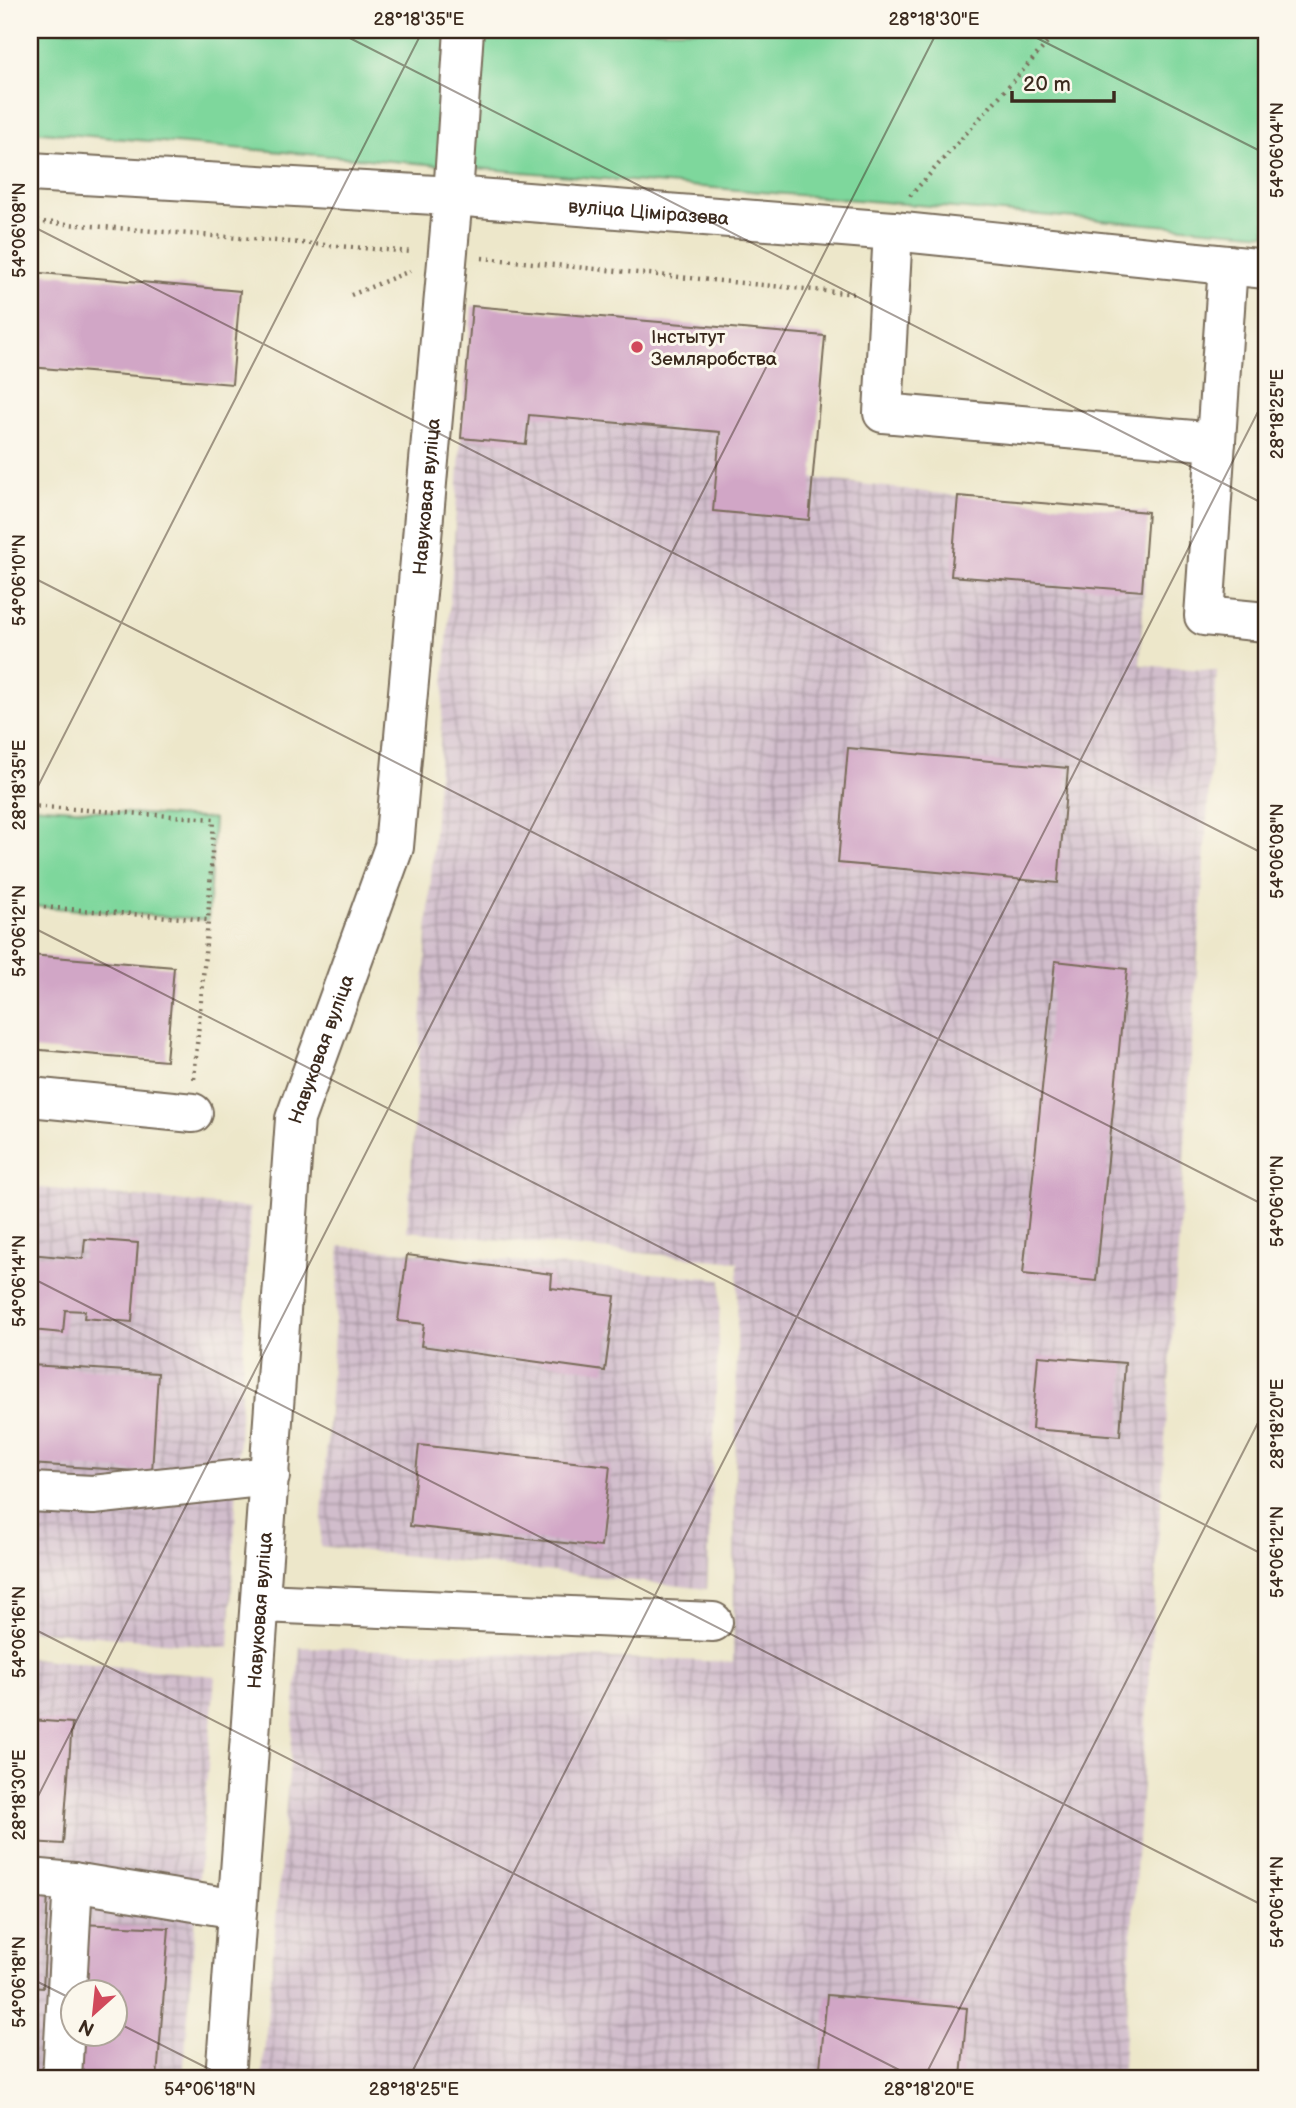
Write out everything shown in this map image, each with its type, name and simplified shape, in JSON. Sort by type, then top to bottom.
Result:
[{"type":"street","name":"Навуковая вуліца","points":[[225,2078],[295,1119],[394,847],[448,255],[464,30]]},
{"type":"street","name":"вуліца Ціміразева","points":[[30,172],[453,196],[886,230],[1266,269]]},
{"type":"street","points":[[886,230],[883,413],[1216,442]]},
{"type":"street","points":[[1228,265],[1204,617],[1266,622]]},
{"type":"street","points":[[30,1097],[193,1097]]},
{"type":"street","points":[[30,1492],[93,1495],[270,1476]]},
{"type":"street","points":[[261,1603],[713,1622]]},
{"type":"street","points":[[30,1878],[73,1882],[237,1909]]},
{"type":"street","points":[[62,2078],[73,1882]]},
{"type":"path","points":[[886,230],[1059,30]]},
{"type":"path","points":[[30,222],[448,255],[858,294]]},
{"type":"path","points":[[351,295],[448,255]]},
{"type":"path","points":[[30,806],[214,819],[193,1097]]},
{"type":"path","points":[[30,906],[208,920]]},
{"type":"shaded area","points":[[472,306],[825,336],[813,478],[958,496],[1148,512],[1140,665],[1217,671],[1122,2078],[262,2078],[300,1647],[733,1662],[738,1262],[407,1231]]},
{"type":"shaded area","points":[[30,1187],[250,1208],[229,1648],[30,1630]]},
{"type":"shaded area","points":[[340,1246],[721,1279],[707,1589],[320,1546]]},
{"type":"shaded area","points":[[30,1658],[215,1676],[183,2078],[30,2078]]},
{"type":"green space","points":[[30,30],[1266,30],[1266,234],[30,131]]},
{"type":"green space","points":[[30,806],[214,819],[208,920],[30,906]]},
{"type":"building","points":[[30,272],[240,291],[232,384],[30,367]]},
{"type":"building","points":[[472,306],[825,336],[809,520],[713,511],[720,432],[529,415],[526,444],[461,438]]},
{"type":"building","points":[[958,496],[1148,512],[1142,591],[951,576]]},
{"type":"building","points":[[848,748],[1068,768],[1058,883],[838,863]]},
{"type":"building","points":[[30,955],[174,967],[166,1061],[30,1049]]},
{"type":"building","points":[[1055,961],[1127,969],[1096,1281],[1023,1274]]},
{"type":"building","points":[[85,1239],[138,1243],[132,1322],[84,1318],[85,1311],[65,1310],[63,1333],[32,1330],[30,1254],[83,1259]]},
{"type":"building","points":[[407,1255],[552,1274],[551,1288],[615,1296],[605,1371],[421,1346],[424,1324],[398,1321]]},
{"type":"building","points":[[1038,1356],[1125,1363],[1120,1436],[1032,1429]]},
{"type":"building","points":[[30,1365],[158,1373],[152,1472],[30,1464]]},
{"type":"building","points":[[419,1445],[610,1466],[601,1547],[410,1526]]},
{"type":"building","points":[[30,1720],[72,1723],[63,1844],[30,1842]]},
{"type":"building","points":[[30,1893],[48,1894],[43,1988],[30,1987]]},
{"type":"building","points":[[80,1924],[169,1928],[157,2078],[74,2078],[75,2048],[130,2048],[130,1979],[78,1979]]},
{"type":"building","points":[[827,1995],[967,2008],[961,2078],[819,2078]]},
{"type":"place","name":"Інстытут Земляробства","points":[[637,347]]}]
